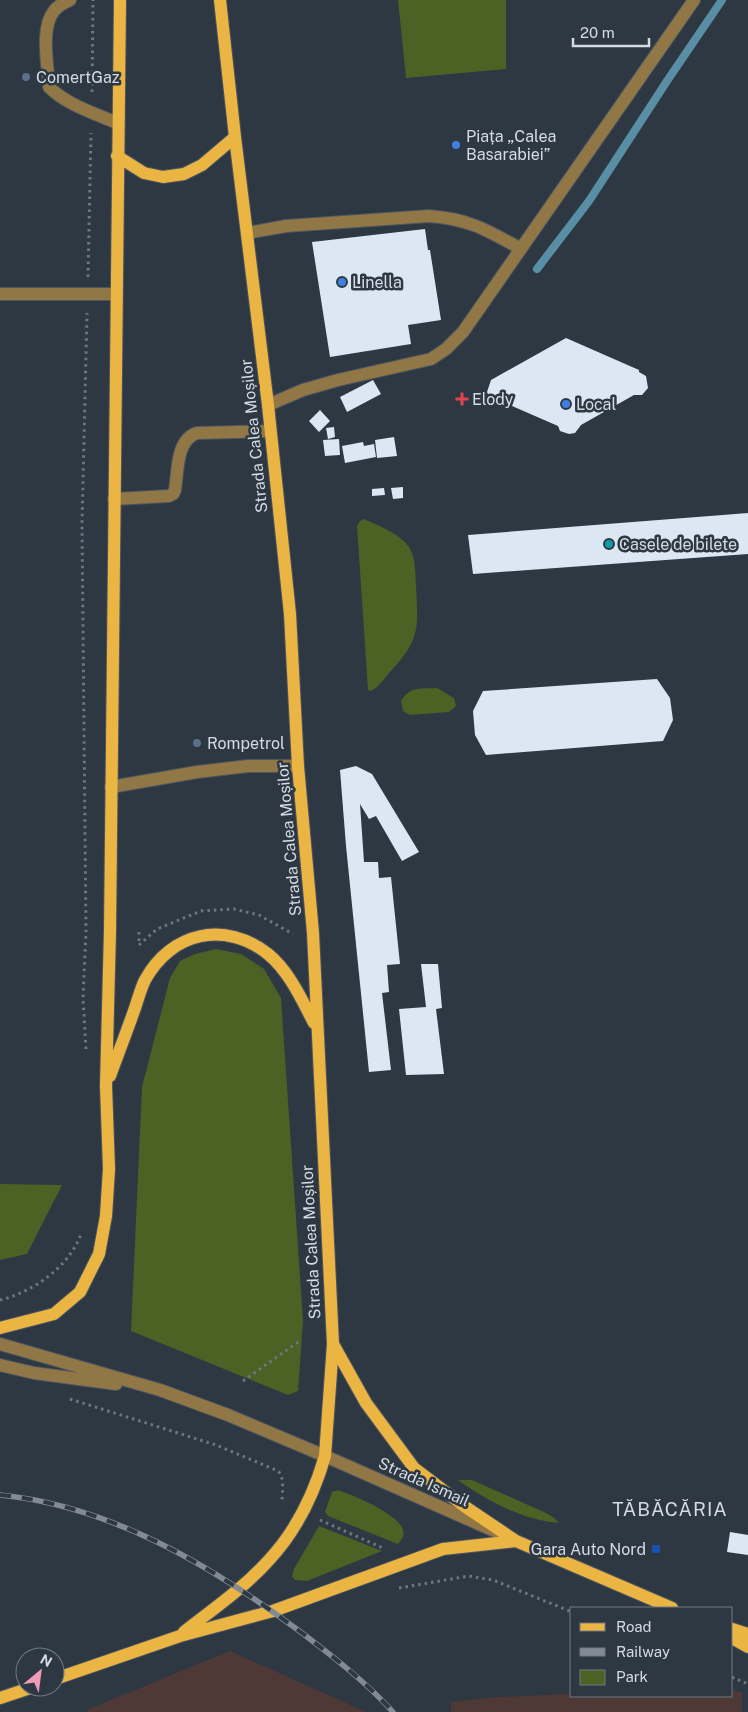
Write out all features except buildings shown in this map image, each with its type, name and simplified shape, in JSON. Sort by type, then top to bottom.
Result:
[{"type":"main road","points":[[0,1328],[54,1314],[80,1292],[99,1254],[106,1216],[109,1169],[106,1086],[120,0]]},
{"type":"main road","name":"Strada Calea Moșilor","points":[[220,0],[268,405],[290,614],[298,766],[313,933],[316,1028],[333,1344],[366,1403],[414,1468],[464,1506],[516,1541]]},
{"type":"main road","points":[[117,156],[144,173],[163,176],[184,174],[202,165],[235,137]]},
{"type":"main road","points":[[106,1086],[146,980],[164,954],[186,939],[210,934],[239,937],[268,954],[292,981],[316,1028]]},
{"type":"main road","points":[[180,1636],[238,1590],[269,1560],[303,1512],[320,1473],[325,1456],[333,1344]]},
{"type":"main road","points":[[65,1676],[180,1636],[272,1611],[443,1549],[516,1541]]},
{"type":"main road","name":"Strada Ismail","points":[[516,1541],[670,1607]]},
{"type":"main road","points":[[733,1629],[748,1634]]},
{"type":"main road","points":[[733,1639],[748,1647]]},
{"type":"main road","points":[[0,1698],[15,1693]]},
{"type":"lane","points":[[70,0],[60,5],[54,11],[46,29],[49,87],[57,95],[70,103],[117,124]]},
{"type":"lane","points":[[268,405],[303,390],[338,380],[431,359],[446,349],[463,332],[694,0]]},
{"type":"lane","points":[[247,232],[286,226],[429,216],[469,223],[521,248]]},
{"type":"lane","points":[[0,294],[116,294]]},
{"type":"lane","points":[[114,499],[169,496],[173,494],[182,446],[190,435],[197,433],[270,431]]},
{"type":"lane","points":[[111,787],[197,772],[248,766],[298,766]]},
{"type":"lane","name":"Strada Ismail","points":[[0,1344],[160,1390],[228,1415],[516,1541]]},
{"type":"lane","name":"Strada Ismail","points":[[0,1365],[34,1373],[160,1390]]},
{"type":"path","points":[[86,1056],[83,998],[86,923],[82,524],[93,0]]},
{"type":"path","points":[[0,1300],[11,1298],[32,1287],[61,1266],[82,1233]]},
{"type":"path","points":[[243,1381],[298,1342]]},
{"type":"path","points":[[62,1397],[216,1445],[278,1471],[281,1474],[282,1480],[282,1502]]},
{"type":"path","points":[[319,1520],[388,1550]]},
{"type":"path","points":[[400,1588],[469,1576],[493,1580],[570,1611]]},
{"type":"path","points":[[733,1677],[748,1684]]},
{"type":"shaded area","points":[[230,1651],[366,1712],[87,1712],[89,1709]]},
{"type":"shaded area","points":[[733,1690],[742,1693],[742,1712],[451,1712],[451,1702],[500,1697],[570,1694],[570,1697],[733,1697]]},
{"type":"green space","points":[[398,0],[506,0],[506,69],[406,78]]},
{"type":"green space","points":[[364,519],[394,534],[409,547],[415,565],[417,599],[417,622],[412,641],[400,661],[379,685],[371,691],[368,690],[357,526]]},
{"type":"green space","points":[[437,688],[454,698],[456,706],[449,712],[410,715],[403,711],[401,701],[408,693],[416,689]]},
{"type":"green space","points":[[216,949],[241,954],[264,969],[281,998],[303,1321],[298,1391],[288,1395],[131,1331],[142,1087],[170,978],[180,961],[195,954]]},
{"type":"green space","points":[[0,1184],[62,1185],[27,1254],[0,1260]]},
{"type":"green space","points":[[458,1480],[472,1480],[544,1512],[559,1523],[519,1514],[493,1502]]},
{"type":"green space","points":[[338,1490],[375,1506],[400,1524],[403,1534],[398,1544],[328,1516],[325,1512],[332,1492]]},
{"type":"green space","points":[[319,1526],[382,1551],[307,1581],[295,1580],[292,1576],[294,1569]]},
{"type":"waterway","points":[[537,269],[589,201],[722,0]]},
{"type":"railway","points":[[0,1495],[41,1501],[81,1512],[120,1525],[158,1542],[230,1583],[298,1630],[359,1679],[393,1712]]},
{"type":"place","name":"ComertGaz","points":[[26,77]]},
{"type":"place","name":"Piața „Calea Basarabiei”","points":[[456,145]]},
{"type":"place","name":"Linella","points":[[342,282]]},
{"type":"place","name":"Elody","points":[[462,399]]},
{"type":"place","name":"Local","points":[[566,404]]},
{"type":"place","name":"Casele de bilete","points":[[609,544]]},
{"type":"place","name":"Rompetrol","points":[[197,743]]},
{"type":"place","name":"Gara Auto Nord","points":[[656,1549]]},
{"type":"district","name":"TĂBĂCĂRIA","points":[[670,1509]]}]
